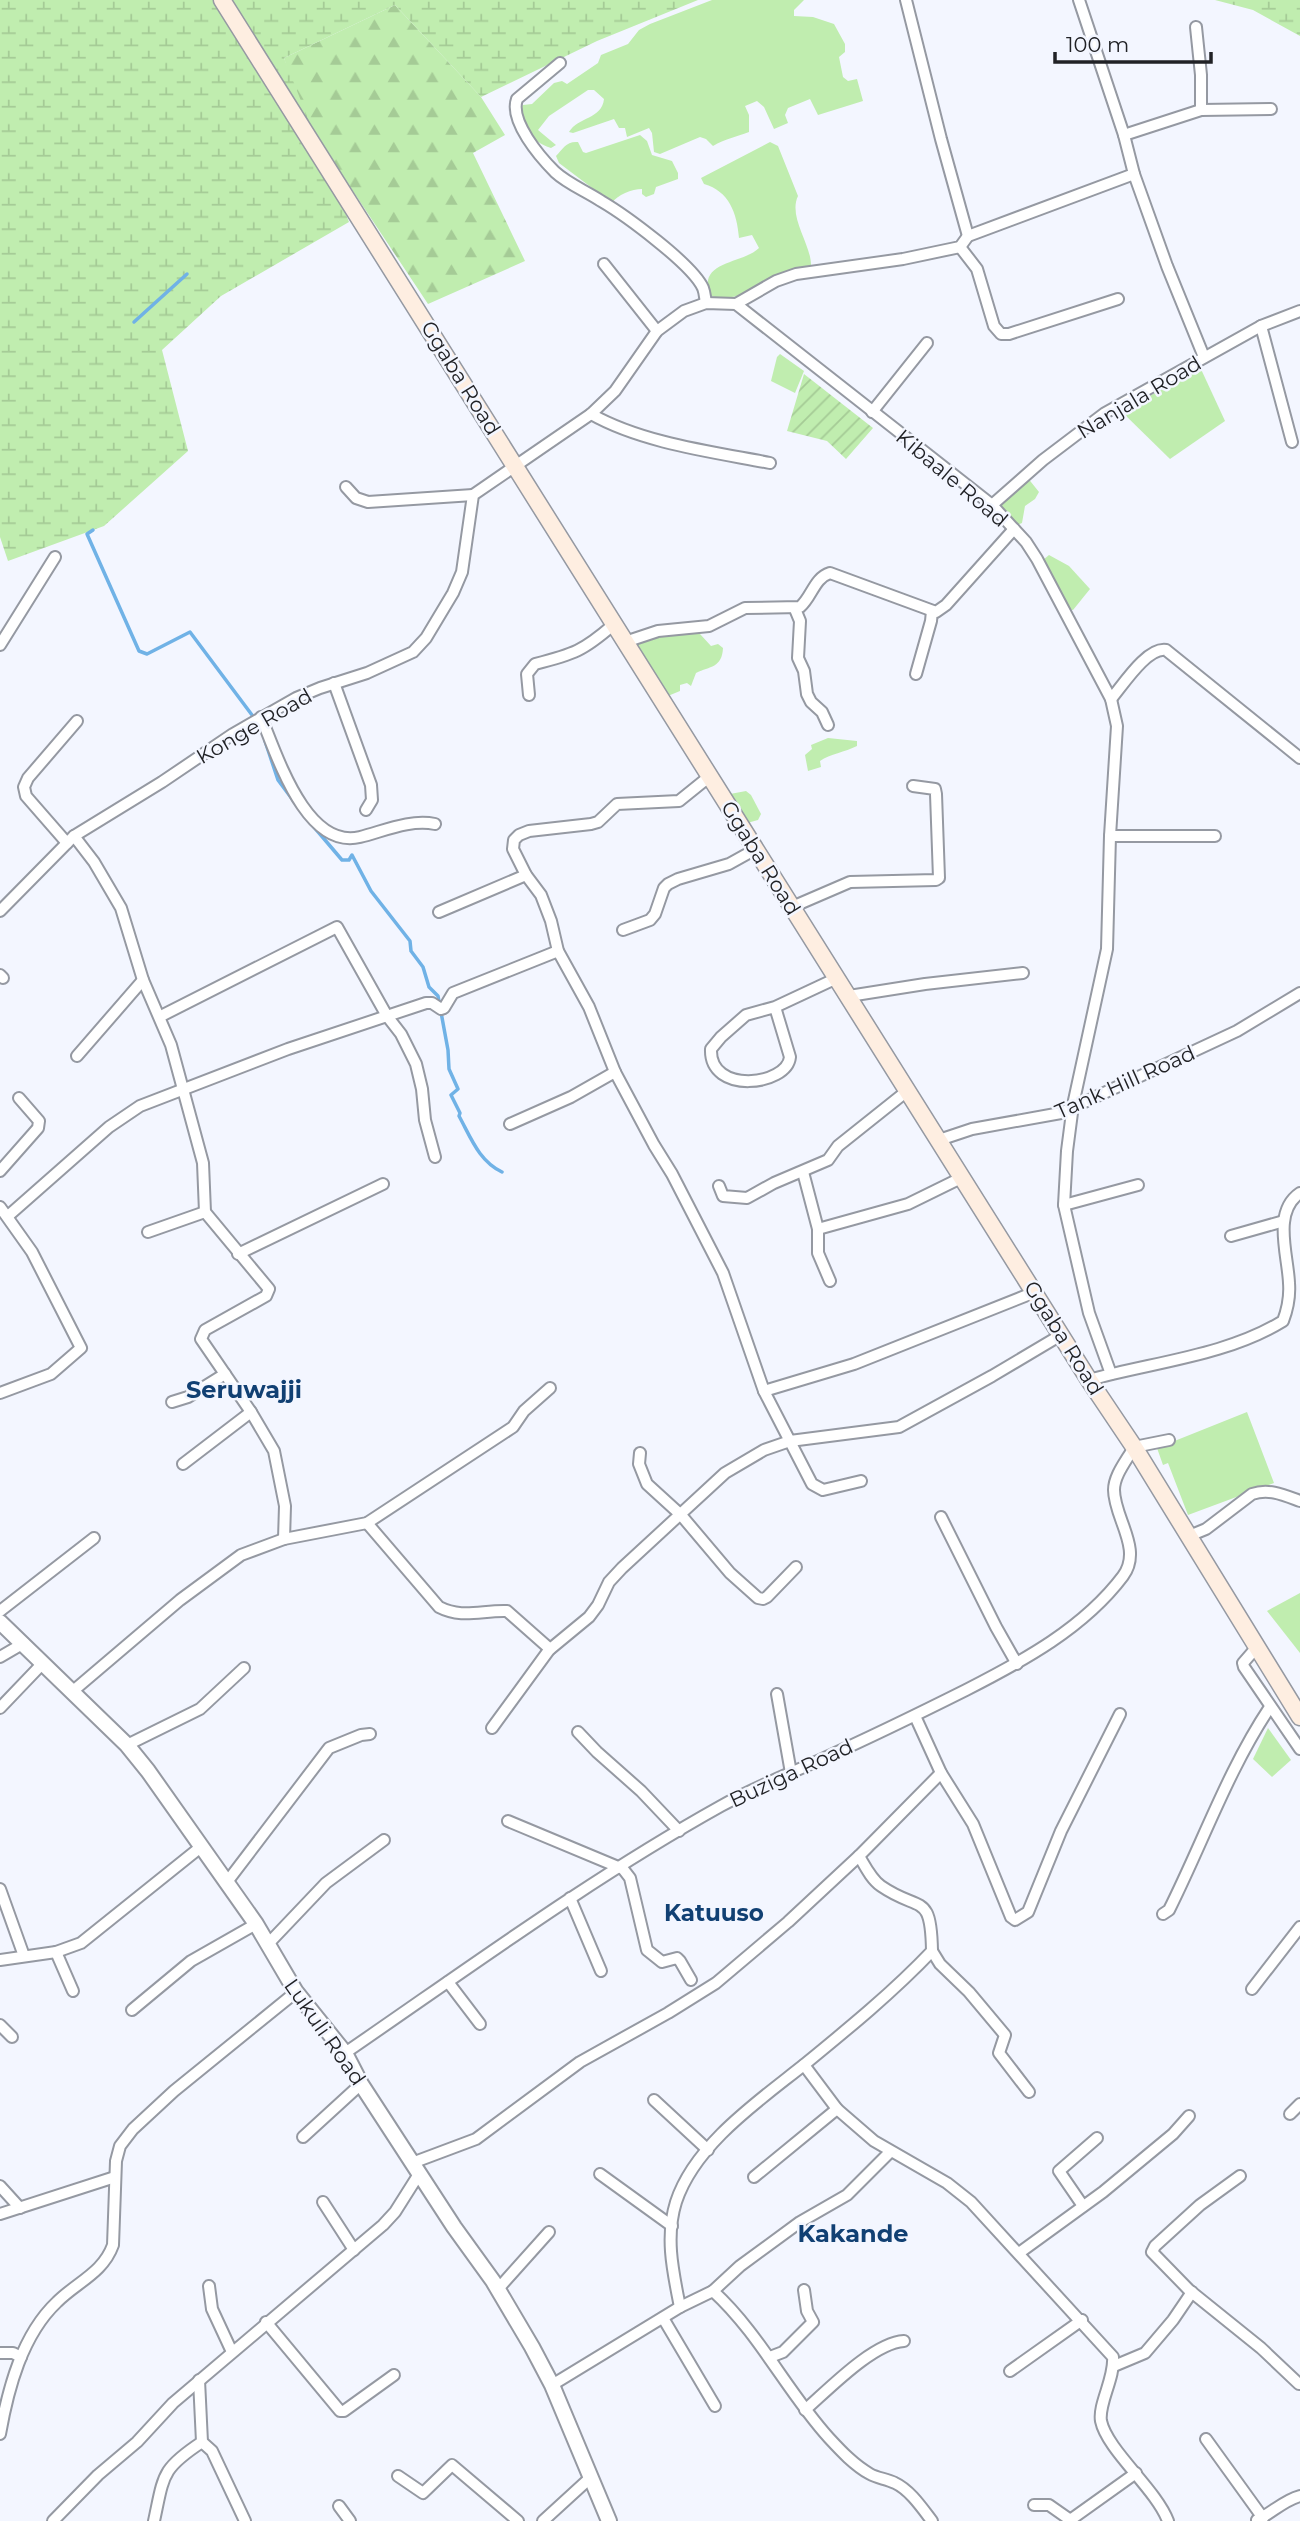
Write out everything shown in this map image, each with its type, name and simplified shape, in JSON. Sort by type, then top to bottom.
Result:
[{"type":"main road","name":"Ggaba Road","points":[[222,0],[516,464],[613,625],[1089,1380],[1134,1447],[1300,1717]]},
{"type":"street","points":[[906,0],[968,236]]},
{"type":"street","points":[[1079,0],[1124,135],[1134,174],[1204,357]]},
{"type":"street","points":[[1196,27],[1201,75],[1200,110]]},
{"type":"street","points":[[560,62],[517,99],[514,105],[523,132],[556,173],[604,202],[665,248],[689,270],[702,286],[706,303]]},
{"type":"street","points":[[1124,135],[1200,110],[1271,109]]},
{"type":"street","points":[[345,487],[356,498],[368,502],[473,495],[591,414],[615,391],[657,331],[684,311],[706,303],[736,304],[776,281],[796,274],[903,259],[960,247],[968,236],[1134,174]]},
{"type":"street","points":[[960,247],[977,269],[994,326],[1001,334],[1009,334],[1118,299]]},
{"type":"street","points":[[604,264],[657,331]]},
{"type":"street","name":"Kibaale Road","points":[[736,304],[992,505],[1037,559],[1111,699],[1117,726],[1107,949],[1073,1105],[1066,1151],[1065,1205],[1088,1313],[1111,1374]]},
{"type":"street","name":"Nanjala Road","points":[[992,505],[1077,432],[1105,413],[1261,326],[1300,311]]},
{"type":"street","points":[[1261,326],[1292,442]]},
{"type":"street","points":[[872,412],[927,343]]},
{"type":"street","points":[[591,414],[660,439],[770,463]]},
{"type":"street","name":"Konge Road","points":[[0,911],[71,839],[261,717],[296,698],[405,657],[419,647],[453,593],[462,572],[473,495]]},
{"type":"street","points":[[828,724],[807,694],[804,671],[798,658],[800,606],[821,577],[833,573],[932,611],[940,611],[1014,529]]},
{"type":"street","points":[[0,645],[55,557]]},
{"type":"street","points":[[625,642],[658,631],[709,626],[745,608],[800,606]]},
{"type":"street","points":[[916,674],[932,611]]},
{"type":"street","points":[[528,695],[527,674],[535,664],[557,660],[580,650],[613,625]]},
{"type":"street","points":[[1111,699],[1147,656],[1157,650],[1166,650],[1300,758]]},
{"type":"street","points":[[334,683],[371,785],[372,800],[366,810]]},
{"type":"street","points":[[261,717],[290,785],[314,821],[330,834],[352,839],[412,823],[435,824]]},
{"type":"street","points":[[77,721],[28,778],[24,787],[26,796],[94,862],[121,908],[143,980],[161,1016],[185,1087],[205,1171],[205,1212],[270,1291],[266,1296],[202,1332],[202,1342],[251,1412],[274,1451],[285,1506],[284,1539]]},
{"type":"street","points":[[710,776],[679,801],[617,804],[598,822],[523,832],[513,845],[526,874],[541,895],[551,920],[558,951],[589,1007],[615,1072],[723,1273],[764,1391],[789,1441],[816,1488],[823,1490],[861,1482]]},
{"type":"street","points":[[792,907],[850,882],[939,878],[936,794],[934,789],[929,787],[913,786]]},
{"type":"street","points":[[1110,836],[1215,836]]},
{"type":"street","points":[[623,930],[650,920],[668,884],[729,864],[756,849]]},
{"type":"street","points":[[439,912],[526,874]]},
{"type":"street","points":[[161,1016],[337,927],[387,1016],[401,1034],[419,1073],[425,1120],[435,1157]]},
{"type":"street","points":[[8,1216],[116,1121],[140,1106],[288,1049],[429,1002],[444,1009],[453,993],[558,951]]},
{"type":"street","points":[[849,996],[926,984],[1023,974]]},
{"type":"street","points":[[775,1007],[790,1057],[789,1065],[782,1071],[755,1081],[723,1077],[713,1065],[711,1049],[746,1015],[775,1007],[837,978]]},
{"type":"street","points":[[77,1056],[143,980]]},
{"type":"street","name":"Tank Hill Road","points":[[939,1140],[972,1129],[1061,1113],[1073,1105],[1237,1031],[1300,993]]},
{"type":"street","points":[[510,1124],[571,1097],[615,1072]]},
{"type":"street","points":[[719,1186],[723,1196],[747,1198],[774,1183],[828,1160],[838,1146],[907,1091]]},
{"type":"street","points":[[0,1171],[38,1128],[39,1121],[19,1098]]},
{"type":"street","points":[[803,1172],[818,1229],[818,1253],[830,1281]]},
{"type":"street","points":[[818,1229],[908,1204],[962,1177]]},
{"type":"street","points":[[238,1254],[383,1184]]},
{"type":"street","points":[[1065,1205],[1138,1185]]},
{"type":"street","points":[[1089,1380],[1203,1352],[1269,1330],[1283,1321],[1289,1290],[1284,1221],[1293,1198],[1300,1193]]},
{"type":"street","points":[[0,1207],[32,1252],[81,1348],[51,1374],[0,1393]]},
{"type":"street","points":[[148,1232],[205,1212]]},
{"type":"street","points":[[1231,1236],[1284,1221]]},
{"type":"street","points":[[764,1391],[854,1364],[1035,1292]]},
{"type":"street","points":[[492,1728],[550,1649],[589,1617],[609,1582],[725,1473],[743,1460],[789,1441],[899,1427],[1061,1335]]},
{"type":"street","points":[[172,1402],[188,1397],[225,1374]]},
{"type":"street","points":[[73,1691],[130,1641],[240,1555],[284,1539],[367,1523],[513,1426],[524,1411],[550,1388]]},
{"type":"street","points":[[183,1464],[251,1412]]},
{"type":"street","points":[[1134,1447],[1169,1440]]},
{"type":"street","name":"Buziga Road","points":[[345,2053],[615,1868],[723,1805],[915,1716],[1017,1664],[1087,1615],[1126,1572],[1130,1556],[1129,1542],[1115,1504],[1114,1490],[1115,1481],[1134,1447]]},
{"type":"street","points":[[640,1453],[639,1464],[647,1484],[681,1515],[730,1573],[758,1598],[767,1597],[796,1567]]},
{"type":"street","points":[[1189,1536],[1206,1529],[1252,1494],[1260,1491],[1267,1490],[1300,1501]]},
{"type":"street","points":[[941,1517],[1017,1664]]},
{"type":"street","points":[[367,1523],[439,1607],[450,1613],[464,1615],[507,1611],[550,1649]]},
{"type":"street","points":[[0,1611],[94,1538]]},
{"type":"street","name":"Lukuli Road","points":[[0,1622],[127,1745],[148,1771],[256,1924],[296,1992],[345,2053],[361,2084],[498,2289],[552,2385],[608,2521]]},
{"type":"street","points":[[0,1657],[24,1643]]},
{"type":"street","points":[[1256,1648],[1245,1660],[1244,1667],[1300,1749]]},
{"type":"street","points":[[0,1708],[43,1663]]},
{"type":"street","points":[[127,1745],[200,1709],[244,1668]]},
{"type":"street","points":[[776,1694],[792,1773]]},
{"type":"street","points":[[1163,1914],[1169,1910],[1192,1865],[1221,1796],[1270,1707]]},
{"type":"street","points":[[915,1716],[941,1773],[973,1824],[1011,1917],[1016,1920],[1028,1912],[1061,1831],[1120,1714]]},
{"type":"street","points":[[578,1732],[679,1831]]},
{"type":"street","points":[[227,1881],[329,1748],[370,1734]]},
{"type":"street","points":[[53,2521],[98,2475],[137,2442],[173,2403],[395,2212],[416,2168],[476,2139],[580,2062],[716,1983],[788,1922],[859,1856],[941,1773]]},
{"type":"street","points":[[508,1821],[615,1868],[623,1869],[631,1878],[647,1950],[662,1962],[677,1958],[691,1980]]},
{"type":"street","points":[[268,1944],[326,1883],[384,1840]]},
{"type":"street","points":[[0,1960],[56,1952],[82,1943],[202,1846]]},
{"type":"street","points":[[859,1856],[880,1885],[926,1910],[932,1927],[932,1951],[940,1964],[969,1992],[1005,2035],[999,2053],[1029,2092]]},
{"type":"street","points":[[0,1889],[24,1956]]},
{"type":"street","points":[[570,1898],[601,1971]]},
{"type":"street","points":[[132,2010],[191,1961],[256,1924]]},
{"type":"street","points":[[1252,1989],[1300,1927]]},
{"type":"street","points":[[680,2307],[671,2258],[671,2226],[676,2202],[687,2177],[708,2150],[755,2102],[804,2065],[900,1984],[932,1951]]},
{"type":"street","points":[[56,1952],[73,1991]]},
{"type":"street","points":[[448,1982],[480,2024]]},
{"type":"street","points":[[0,2434],[7,2393],[37,2328],[56,2303],[103,2266],[109,2256],[113,2245],[115,2177],[120,2146],[133,2129],[174,2091],[296,1992]]},
{"type":"street","points":[[0,2025],[12,2037]]},
{"type":"street","points":[[804,2065],[837,2109],[890,2152],[947,2183],[971,2202],[1114,2357],[1101,2421],[1112,2442],[1163,2508],[1168,2521]]},
{"type":"street","points":[[303,2137],[361,2084]]},
{"type":"street","points":[[654,2100],[708,2150]]},
{"type":"street","points":[[1290,2114],[1300,2105]]},
{"type":"street","points":[[754,2177],[837,2109]]},
{"type":"street","points":[[1018,2253],[1075,2214],[1173,2134],[1189,2116]]},
{"type":"street","points":[[1083,2206],[1059,2171],[1097,2138]]},
{"type":"street","points":[[552,2385],[680,2307],[713,2291],[740,2266],[800,2222],[847,2195],[890,2152]]},
{"type":"street","points":[[600,2174],[671,2226]]},
{"type":"street","points":[[1240,2176],[1200,2205],[1153,2248],[1154,2254],[1192,2292],[1261,2348],[1300,2384]]},
{"type":"street","points":[[0,2214],[115,2177]]},
{"type":"street","points":[[0,2186],[20,2207]]},
{"type":"street","points":[[323,2202],[354,2250]]},
{"type":"street","points":[[498,2289],[549,2232]]},
{"type":"street","points":[[209,2286],[212,2309],[232,2352]]},
{"type":"street","points":[[770,2357],[783,2352],[813,2322],[807,2311],[804,2290]]},
{"type":"street","points":[[713,2291],[758,2339],[805,2410],[848,2458],[870,2475],[895,2482],[932,2521]]},
{"type":"street","points":[[1114,2366],[1145,2353],[1192,2292]]},
{"type":"street","points":[[663,2318],[715,2406]]},
{"type":"street","points":[[1010,2371],[1082,2320]]},
{"type":"street","points":[[266,2322],[340,2411],[345,2411],[394,2375]]},
{"type":"street","points":[[805,2410],[872,2355],[895,2342],[904,2342]]},
{"type":"street","points":[[0,2353],[13,2353],[22,2357]]},
{"type":"street","points":[[199,2380],[202,2442],[212,2451],[245,2521]]},
{"type":"street","points":[[1206,2439],[1267,2518],[1290,2499],[1300,2496]]},
{"type":"street","points":[[154,2521],[167,2471],[176,2460],[202,2442]]},
{"type":"street","points":[[398,2476],[423,2493],[452,2465],[518,2521]]},
{"type":"street","points":[[1034,2505],[1048,2505],[1069,2519],[1073,2518],[1136,2473]]},
{"type":"street","points":[[543,2521],[590,2478]]},
{"type":"street","points":[[339,2506],[350,2521]]},
{"type":"green space","points":[[0,0],[698,0],[597,41],[481,97],[395,5],[284,58],[349,222],[221,296],[162,350],[188,451],[104,526],[8,561],[0,537]]},
{"type":"green space","points":[[712,0],[804,0],[794,10],[794,16],[813,17],[834,24],[845,44],[845,52],[839,57],[843,77],[848,81],[857,79],[863,101],[818,115],[810,99],[788,108],[785,115],[788,123],[774,129],[764,107],[757,101],[745,106],[749,115],[749,132],[713,146],[700,137],[660,154],[654,152],[649,128],[627,137],[625,128],[619,128],[614,119],[569,132],[602,106],[604,99],[594,90],[588,90],[549,116],[538,130],[556,145],[551,148],[544,145],[530,133],[521,108],[523,105],[532,104],[554,83],[562,81],[567,84],[598,63],[601,55],[628,44],[639,30]]},
{"type":"green space","points":[[1215,0],[1300,0],[1300,36],[1253,10]]},
{"type":"green space","points":[[395,5],[481,97],[505,135],[473,153],[525,261],[428,304],[301,113],[284,58]]},
{"type":"green space","points":[[640,135],[647,141],[652,155],[672,161],[678,173],[678,179],[656,187],[654,194],[646,197],[642,194],[642,189],[638,189],[621,195],[612,203],[559,163],[556,156],[570,143],[578,142],[586,153]]},
{"type":"green space","points":[[770,142],[778,146],[798,196],[796,213],[811,265],[749,293],[723,298],[711,296],[709,276],[715,270],[759,248],[752,235],[739,238],[730,204],[720,192],[704,184],[701,178]]},
{"type":"green space","points":[[780,354],[804,371],[795,393],[771,381]]},
{"type":"green space","points":[[1200,367],[1225,421],[1170,459],[1122,412]]},
{"type":"green space","points":[[804,374],[873,428],[846,459],[827,441],[787,431]]},
{"type":"green space","points":[[1027,477],[1039,492],[1035,499],[1025,506],[1022,523],[1015,526],[997,507]]},
{"type":"green space","points":[[1049,555],[1069,566],[1090,589],[1073,610],[1067,609],[1043,560]]},
{"type":"green space","points":[[689,631],[700,634],[711,646],[718,644],[723,648],[722,655],[718,663],[696,673],[691,686],[687,683],[680,685],[680,691],[663,698],[631,646],[654,636]]},
{"type":"green space","points":[[828,738],[857,741],[857,746],[820,761],[821,767],[808,771],[805,755],[812,749],[811,745]]},
{"type":"green space","points":[[746,791],[761,814],[758,820],[747,823],[730,794]]},
{"type":"green space","points":[[1247,1412],[1274,1483],[1188,1515],[1168,1463],[1163,1465],[1157,1448]]},
{"type":"green space","points":[[1300,1593],[1300,1653],[1267,1611]]},
{"type":"green space","points":[[1268,1728],[1291,1760],[1272,1777],[1253,1759]]},
{"type":"waterway","points":[[134,322],[187,274]]},
{"type":"waterway","points":[[93,530],[87,534],[139,651],[147,654],[190,632],[252,715]]},
{"type":"waterway","points":[[265,741],[278,780],[301,811]]},
{"type":"waterway","points":[[308,820],[342,860],[349,860],[352,855],[371,891],[410,941],[411,951],[423,967],[429,987],[438,996],[449,1069],[458,1089],[451,1095],[459,1116],[481,1155],[502,1172]]},
{"type":"district","name":"Seruwajji","points":[[244,1389]]},
{"type":"district","name":"Katuuso","points":[[714,1913]]},
{"type":"district","name":"Kakande","points":[[853,2233]]}]
